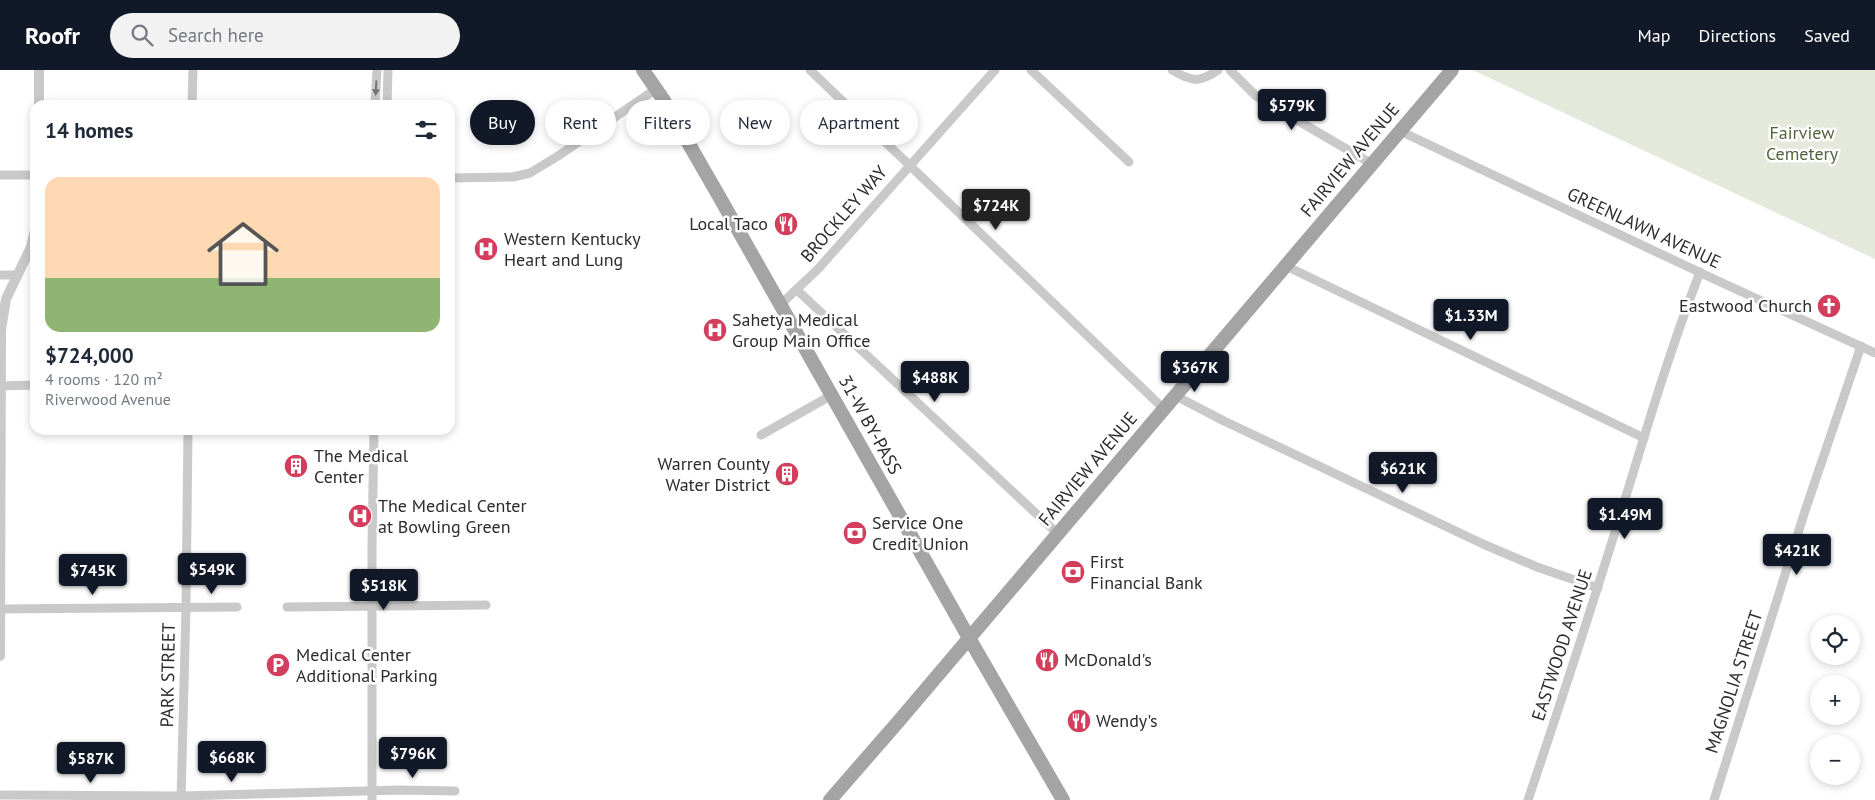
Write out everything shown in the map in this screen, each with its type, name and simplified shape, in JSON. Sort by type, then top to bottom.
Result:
[{"type":"main road","name":"31-W BY-PASS","points":[[643,70],[781,304],[969,638],[1063,800]]},
{"type":"main road","name":"FAIRVIEW AVENUE","points":[[830,800],[1452,70]]},
{"type":"street","points":[[39,70],[39,100]]},
{"type":"street","points":[[192,100],[193,70]]},
{"type":"street","points":[[375,100],[377,70]]},
{"type":"street","points":[[386,100],[388,70]]},
{"type":"street","points":[[810,70],[1164,409]]},
{"type":"street","name":"BROCKLEY WAY","points":[[781,304],[818,269],[995,70]]},
{"type":"street","points":[[1031,70],[1129,162]]},
{"type":"street","points":[[1172,70],[1188,80],[1205,79],[1218,70]]},
{"type":"street","points":[[1230,70],[1256,96],[1372,164]]},
{"type":"street","points":[[455,178],[513,177],[530,173],[554,159],[656,90]]},
{"type":"street","name":"GREENLAWN AVENUE","points":[[1400,131],[1875,353]]},
{"type":"street","points":[[0,175],[30,175]]},
{"type":"street","points":[[0,656],[0,386],[3,314],[9,292],[30,249]]},
{"type":"street","points":[[1286,266],[1644,438]]},
{"type":"street","name":"EASTWOOD AVENUE","points":[[1528,800],[1598,588],[1684,313],[1700,272]]},
{"type":"street","points":[[0,275],[18,275]]},
{"type":"street","points":[[797,290],[1058,534]]},
{"type":"street","name":"MAGNOLIA STREET","points":[[1714,800],[1802,520],[1861,346]]},
{"type":"street","points":[[0,386],[30,385]]},
{"type":"street","points":[[761,435],[832,394]]},
{"type":"street","points":[[1176,396],[1224,421],[1483,544],[1537,568],[1598,588]]},
{"type":"street","name":"PARK STREET","points":[[181,798],[188,435]]},
{"type":"street","points":[[372,796],[374,435]]},
{"type":"street","points":[[287,607],[486,605]]},
{"type":"street","points":[[0,609],[237,607]]},
{"type":"street","points":[[0,795],[181,798],[372,796],[400,790],[455,791]]},
{"type":"green space","name":"Fairview Cemetery","points":[[1472,70],[1875,70],[1875,259],[1479,73]]},
{"type":"place","name":"Local Taco","points":[[786,224]]},
{"type":"place","name":"Western Kentucky Heart and Lung","points":[[486,249]]},
{"type":"place","name":"Eastwood Church","points":[[1829,306]]},
{"type":"place","name":"Sahetya Medical Group Main Office","points":[[715,330]]},
{"type":"place","name":"The Medical Center","points":[[296,466]]},
{"type":"place","name":"Warren County Water District","points":[[787,474]]},
{"type":"place","name":"The Medical Center at Bowling Green","points":[[360,516]]},
{"type":"place","name":"Service One Credit Union","points":[[855,533]]},
{"type":"place","name":"First Financial Bank","points":[[1073,572]]},
{"type":"place","name":"McDonald's","points":[[1047,660]]},
{"type":"place","name":"Medical Center Additional Parking","points":[[278,665]]},
{"type":"place","name":"Wendy's","points":[[1079,721]]}]
